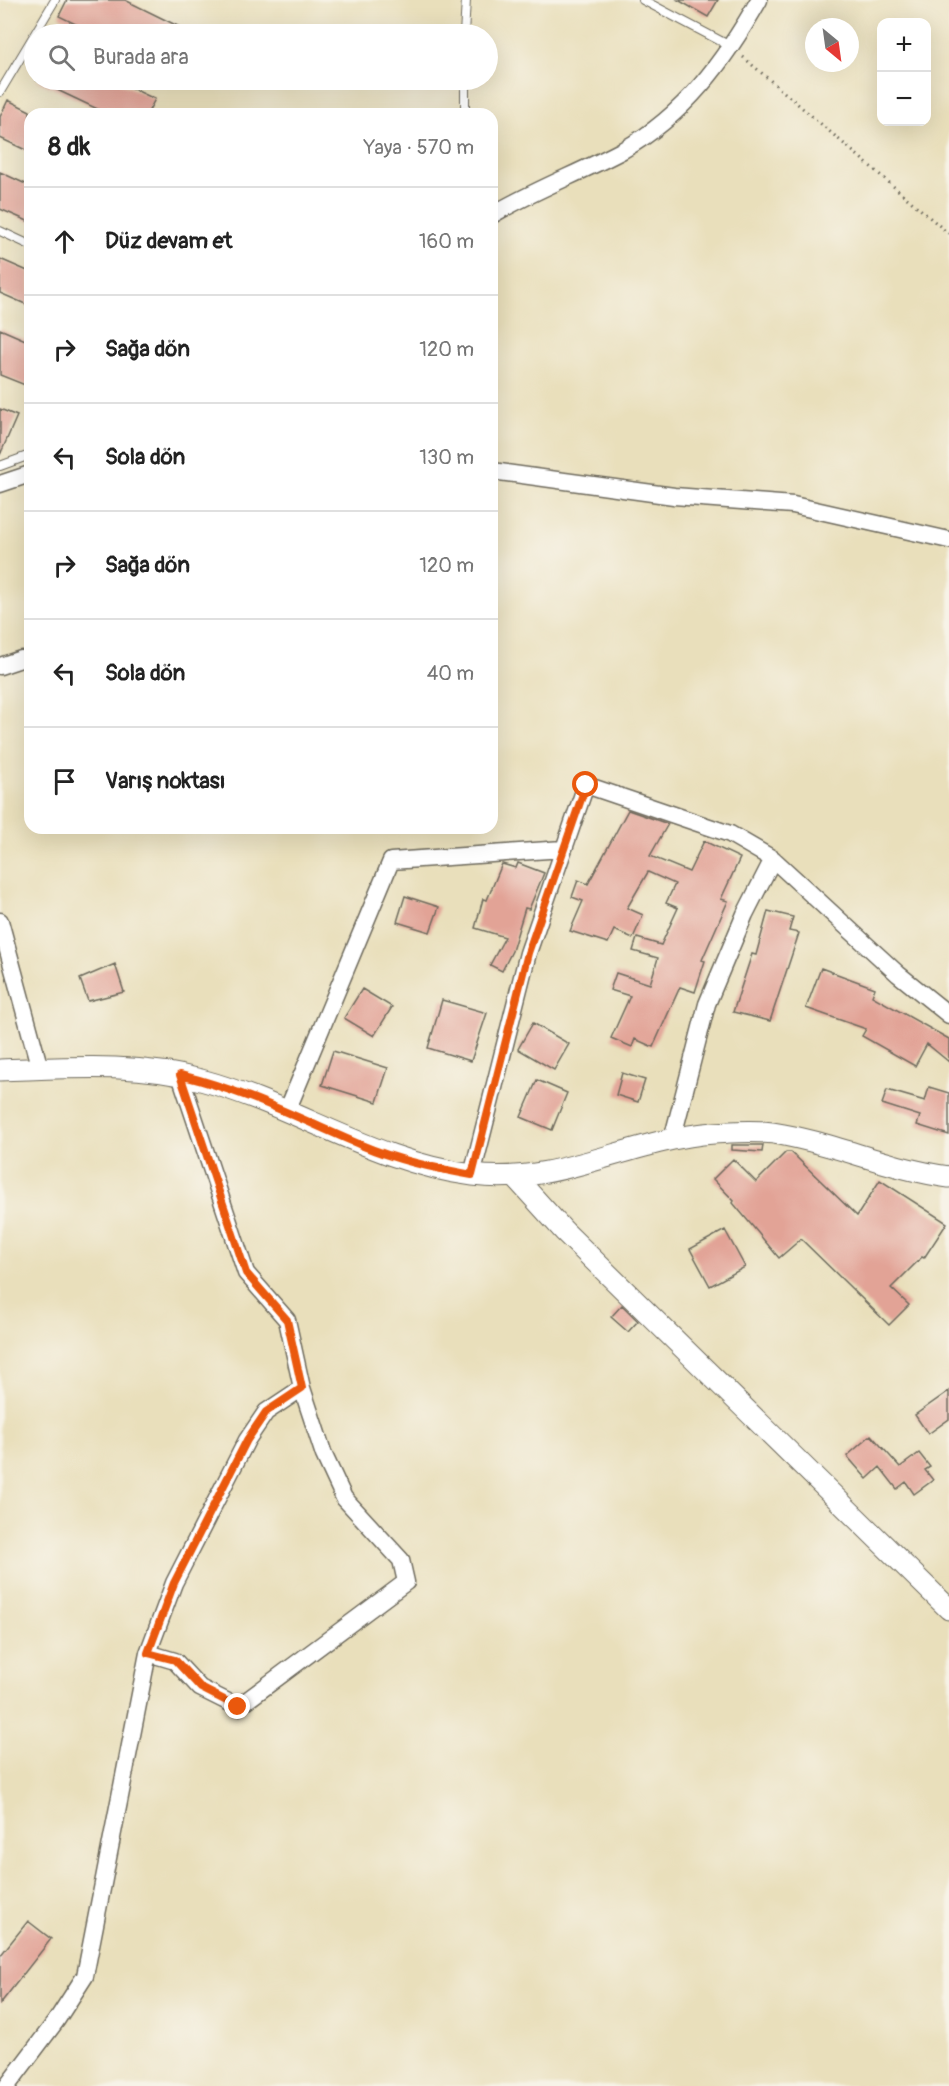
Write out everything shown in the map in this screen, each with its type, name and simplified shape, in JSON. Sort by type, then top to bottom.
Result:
[{"type":"street","points":[[498,211],[533,191],[623,149],[672,116],[696,92],[732,48],[759,0]]},
{"type":"street","points":[[498,472],[674,496],[793,505],[949,540]]},
{"type":"street","points":[[0,484],[24,476]]},
{"type":"street","points":[[0,666],[21,659]]},
{"type":"street","points":[[472,1175],[528,953],[586,785],[730,834],[773,859],[898,974],[949,1015]]},
{"type":"street","points":[[287,1111],[391,861],[563,849]]},
{"type":"street","points":[[672,1140],[707,1004],[745,914],[773,859]]},
{"type":"street","points":[[0,921],[40,1068]]},
{"type":"street","points":[[0,1070],[110,1067],[180,1075],[287,1111],[362,1145],[413,1162],[472,1175],[515,1177],[553,1173],[672,1140],[711,1134],[772,1132],[949,1178]]},
{"type":"street","points":[[148,1653],[175,1660],[201,1688],[238,1707],[406,1582],[401,1560],[344,1498],[324,1455],[302,1388],[287,1320],[246,1273],[180,1075]]},
{"type":"street","points":[[515,1177],[564,1231],[949,1609]]},
{"type":"street","points":[[7,2086],[56,2021],[84,1976],[148,1653],[174,1583],[247,1440],[266,1412],[302,1388]]},
{"type":"lane","points":[[40,24],[54,0]]},
{"type":"lane","points":[[465,24],[466,0]]},
{"type":"lane","points":[[643,0],[732,48]]},
{"type":"lane","points":[[0,92],[24,51]]},
{"type":"lane","points":[[465,90],[465,108]]},
{"type":"lane","points":[[0,231],[24,242]]},
{"type":"lane","points":[[0,466],[24,457]]},
{"type":"path","points":[[732,48],[949,234]]},
{"type":"building","points":[[67,0],[125,0],[174,24],[75,24],[59,16]]},
{"type":"building","points":[[678,0],[718,0],[708,17]]},
{"type":"building","points":[[57,90],[136,90],[155,99],[150,108],[95,108]]},
{"type":"building","points":[[8,100],[24,108],[24,149],[0,138],[0,117]]},
{"type":"building","points":[[0,172],[24,183],[24,219],[0,209]]},
{"type":"building","points":[[0,259],[24,269],[24,303],[0,293]]},
{"type":"building","points":[[0,329],[24,339],[24,385],[0,375]]},
{"type":"building","points":[[0,409],[17,416],[0,455]]},
{"type":"building","points":[[628,810],[668,824],[650,856],[689,872],[704,841],[740,858],[721,899],[728,901],[702,960],[705,961],[695,992],[680,987],[653,1047],[635,1039],[632,1047],[611,1038],[630,996],[610,990],[616,973],[650,984],[658,958],[633,951],[637,938],[661,945],[678,908],[666,903],[675,884],[648,872],[627,908],[643,915],[633,938],[614,930],[608,943],[570,931],[583,901],[572,897],[578,880],[588,884]]},
{"type":"building","points":[[518,863],[544,873],[529,909],[525,908],[512,951],[502,971],[490,965],[505,937],[475,928],[483,899],[487,900],[502,864],[516,868]]},
{"type":"building","points":[[405,896],[439,907],[430,932],[397,922]]},
{"type":"building","points":[[768,911],[793,917],[789,931],[799,933],[770,1021],[733,1012],[752,954],[756,955]]},
{"type":"building","points":[[115,964],[124,992],[88,1001],[80,979]]},
{"type":"building","points":[[821,968],[875,988],[872,996],[949,1039],[949,1062],[927,1044],[915,1066],[862,1036],[866,1029],[806,1008]]},
{"type":"building","points":[[362,989],[392,1007],[374,1036],[344,1018]]},
{"type":"building","points":[[442,1000],[487,1013],[471,1061],[428,1048]]},
{"type":"building","points":[[533,1023],[569,1044],[554,1070],[518,1049]]},
{"type":"building","points":[[333,1051],[388,1068],[377,1102],[322,1085]]},
{"type":"building","points":[[622,1073],[645,1080],[638,1102],[616,1095]]},
{"type":"building","points":[[537,1080],[567,1093],[552,1130],[521,1117]]},
{"type":"building","points":[[929,1087],[949,1093],[949,1135],[917,1125],[920,1116],[882,1104],[887,1090],[925,1101]]},
{"type":"building","points":[[732,1145],[763,1145],[762,1152],[732,1150]]},
{"type":"building","points":[[786,1152],[791,1152],[857,1216],[880,1180],[947,1223],[924,1258],[922,1257],[891,1288],[909,1305],[889,1325],[801,1239],[779,1258],[733,1203],[734,1201],[713,1179],[733,1159],[756,1182]]},
{"type":"building","points":[[725,1230],[745,1267],[710,1286],[690,1249]]},
{"type":"building","points":[[622,1305],[638,1321],[628,1332],[611,1317]]},
{"type":"building","points":[[949,1391],[949,1419],[928,1434],[915,1415]]},
{"type":"building","points":[[871,1435],[900,1467],[919,1453],[930,1467],[925,1470],[933,1480],[914,1494],[906,1482],[897,1489],[880,1467],[867,1479],[847,1456]]},
{"type":"building","points":[[28,1921],[51,1939],[0,2004],[0,1956]]},
{"type":"route","points":[[238,1707],[201,1688],[175,1660],[148,1653],[174,1583],[247,1440],[266,1412],[302,1388],[287,1320],[246,1273],[180,1075],[203,1080],[263,1101],[311,1120],[362,1145],[413,1162],[472,1175],[528,953],[586,785]]}]
